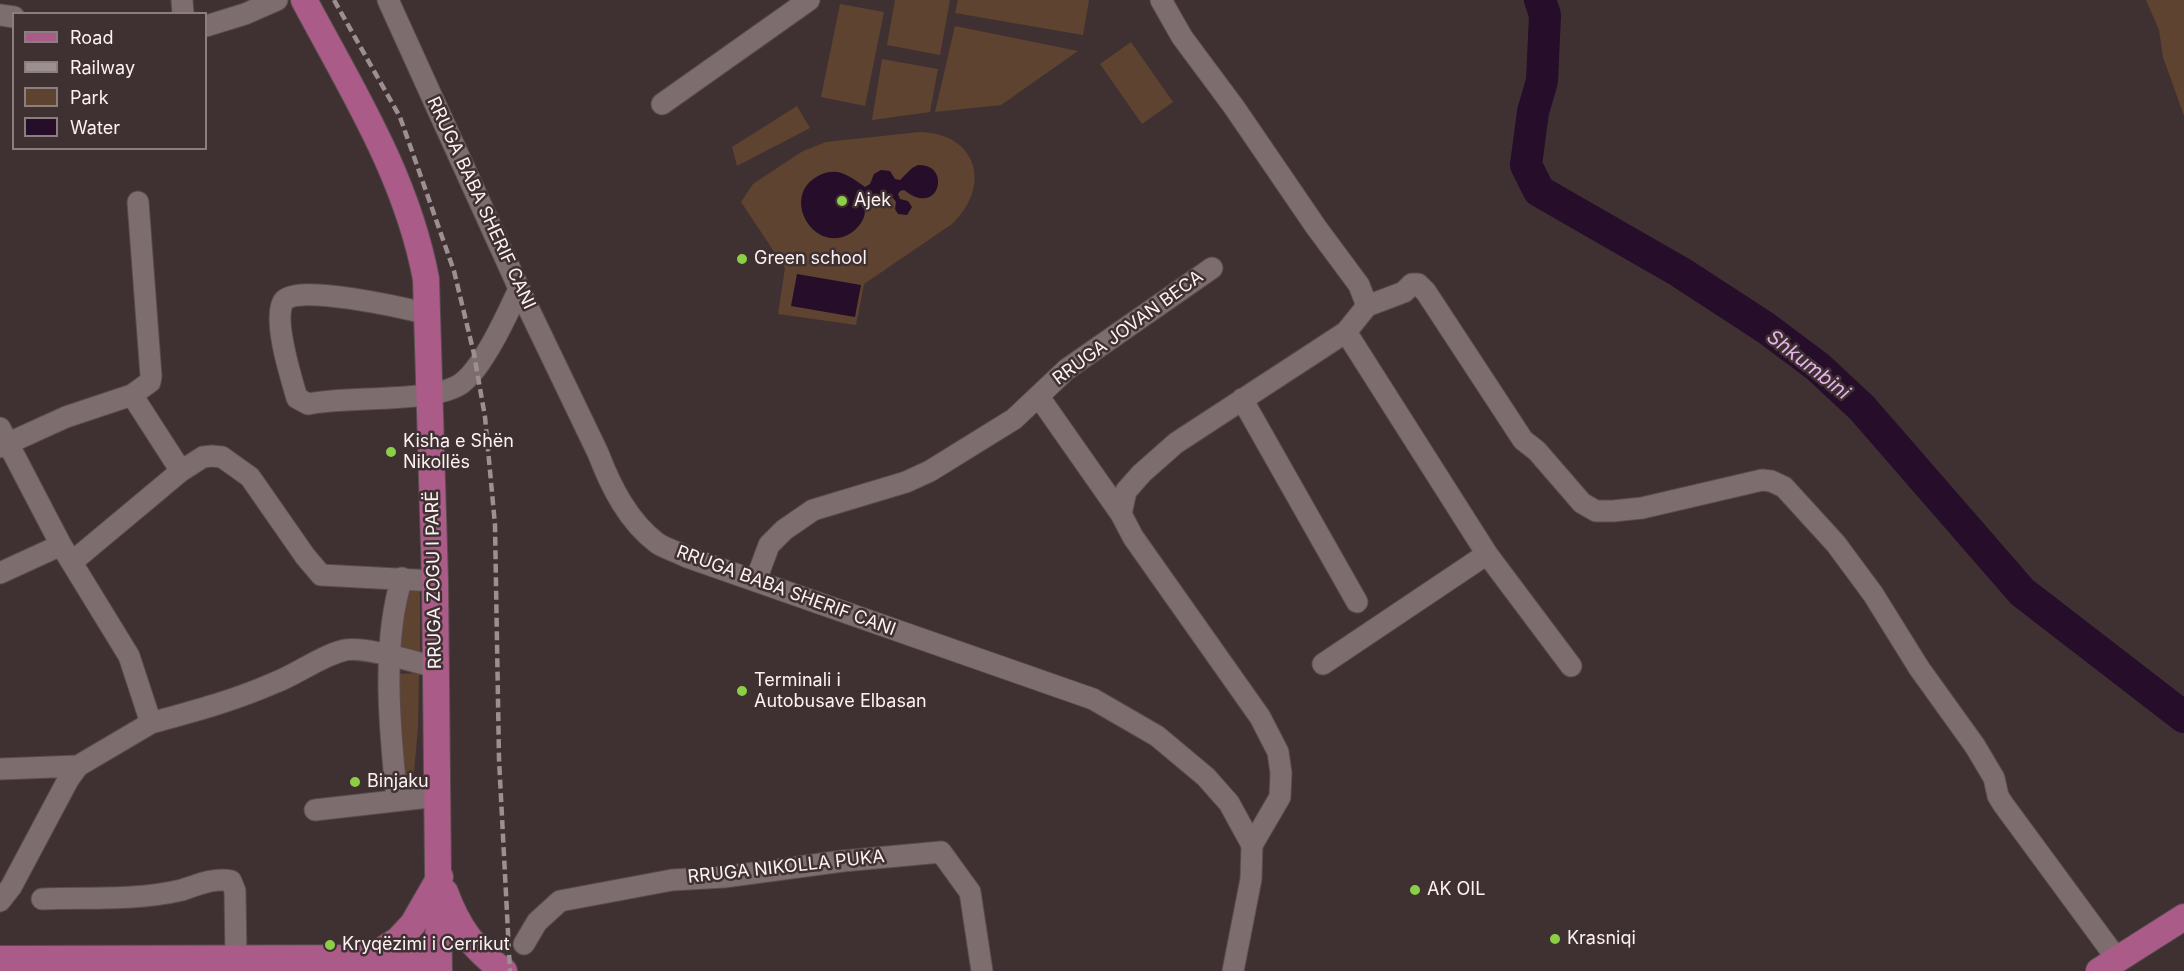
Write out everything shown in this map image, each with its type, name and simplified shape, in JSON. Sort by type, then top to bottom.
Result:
[{"type":"main road","name":"RRUGA ZOGU I PARË","points":[[304,0],[380,141],[394,172],[417,235],[426,279],[435,581],[440,877],[437,971]]},
{"type":"main road","points":[[371,957],[398,940],[413,924],[440,877]]},
{"type":"main road","points":[[440,877],[454,917],[470,941],[489,961],[504,971]]},
{"type":"main road","points":[[2108,965],[2184,916]]},
{"type":"main road","points":[[0,959],[414,958],[437,971]]},
{"type":"street","points":[[207,26],[260,9],[277,0]]},
{"type":"street","name":"RRUGA BABA SHERIF CANI","points":[[388,0],[519,289],[607,476],[627,513],[658,543],[687,557],[1093,699],[1157,736],[1206,777],[1229,803],[1252,845]]},
{"type":"street","points":[[662,104],[809,0]]},
{"type":"street","points":[[1161,0],[1182,37],[1359,285],[1367,306]]},
{"type":"street","points":[[138,202],[150,382],[132,395],[3,439],[66,554],[129,657],[151,723]]},
{"type":"street","name":"RRUGA JOVAN BECA","points":[[756,580],[770,545],[784,530],[813,510],[906,482],[930,471],[1014,419],[1067,369],[1212,268]]},
{"type":"street","points":[[1120,514],[1126,491],[1155,460],[1176,442],[1346,332],[1367,306],[1404,292],[1412,284],[1422,287],[1523,440],[1537,451],[1582,503],[1590,508],[1602,512],[1642,508],[1762,480],[1784,487],[1856,569],[1913,659],[1975,746],[1994,777],[1998,796],[2108,965]]},
{"type":"street","points":[[428,314],[375,301],[312,295],[290,297],[285,300],[281,317],[285,356],[297,398],[308,404],[430,394],[461,384],[476,369],[519,289]]},
{"type":"street","points":[[1346,332],[1487,554],[1572,666]]},
{"type":"street","points":[[132,395],[181,471]]},
{"type":"street","points":[[1039,397],[1120,514],[1150,562],[1260,717],[1278,752],[1281,774],[1280,797],[1252,845],[1251,879],[1233,971]]},
{"type":"street","points":[[1242,399],[1357,602]]},
{"type":"street","points":[[0,573],[66,554],[181,471],[204,457],[212,456],[222,457],[244,471],[259,488],[305,556],[321,575],[435,581]]},
{"type":"street","points":[[1323,664],[1487,554]]},
{"type":"street","points":[[397,800],[392,746],[390,657],[394,615],[402,578]]},
{"type":"street","points":[[0,901],[11,887],[68,780],[78,766],[151,723],[236,700],[291,676],[321,659],[345,650],[362,650],[436,667]]},
{"type":"street","points":[[0,769],[78,766]]},
{"type":"street","points":[[315,810],[438,796]]},
{"type":"street","name":"RRUGA NIKOLLA PUKA","points":[[524,944],[537,922],[560,901],[672,880],[734,876],[843,861],[941,852],[970,892],[982,971]]},
{"type":"street","points":[[42,899],[128,899],[173,892],[222,879],[231,881],[235,891],[236,958]]},
{"type":"green space","points":[[895,0],[950,0],[940,55],[887,45]]},
{"type":"green space","points":[[958,0],[1089,0],[1083,35],[955,13]]},
{"type":"green space","points":[[2146,0],[2184,0],[2184,116],[2163,57],[2159,30]]},
{"type":"green space","points":[[840,4],[884,12],[865,106],[821,97]]},
{"type":"green space","points":[[955,26],[1078,51],[1001,105],[935,112]]},
{"type":"green space","points":[[1131,42],[1173,102],[1142,124],[1100,64]]},
{"type":"green space","points":[[882,59],[938,69],[930,112],[872,120]]},
{"type":"green space","points":[[797,106],[810,128],[737,166],[732,147]]},
{"type":"green space","name":"Ajek","points":[[920,132],[940,135],[955,142],[966,152],[973,164],[975,179],[972,194],[964,209],[952,224],[864,284],[856,325],[778,314],[785,268],[741,202],[753,184],[803,151],[826,142]]},
{"type":"green space","points":[[409,589],[419,591],[420,595],[420,655],[398,656],[397,632]]},
{"type":"green space","points":[[419,673],[418,727],[414,773],[411,780],[403,779],[398,674]]},
{"type":"water","name":"Ajek","points":[[918,165],[929,167],[935,172],[938,180],[937,188],[926,198],[916,197],[904,190],[900,191],[898,194],[900,199],[908,201],[912,207],[907,215],[898,214],[895,209],[896,202],[889,197],[880,203],[871,204],[865,210],[857,228],[841,237],[828,237],[816,232],[807,222],[802,210],[802,197],[807,185],[820,175],[838,172],[849,176],[865,187],[870,184],[874,174],[881,170],[890,171],[895,179],[900,180]]},
{"type":"water","points":[[797,274],[861,285],[855,317],[791,306]]},
{"type":"waterway","points":[[1528,0],[1545,15]]},
{"type":"waterway","name":"Shkumbini","points":[[1540,0],[1545,15],[1542,81],[1533,112],[1526,165],[1539,191],[1680,272],[1766,328],[1818,367],[1862,408],[2022,592],[2184,717]]},
{"type":"railway","points":[[334,0],[400,117],[454,271],[474,354],[485,417],[495,525],[499,759],[510,971]]},
{"type":"place","name":"Ajek","points":[[842,201]]},
{"type":"place","name":"Green school","points":[[742,259]]},
{"type":"place","name":"Kisha e Shën Nikollës","points":[[391,452]]},
{"type":"place","name":"Terminali i Autobusave Elbasan","points":[[742,691]]},
{"type":"place","name":"Binjaku","points":[[355,782]]},
{"type":"place","name":"AK OIL","points":[[1415,890]]},
{"type":"place","name":"Krasniqi","points":[[1555,939]]},
{"type":"place","name":"Kryqëzimi i Cerrikut","points":[[330,945]]}]
